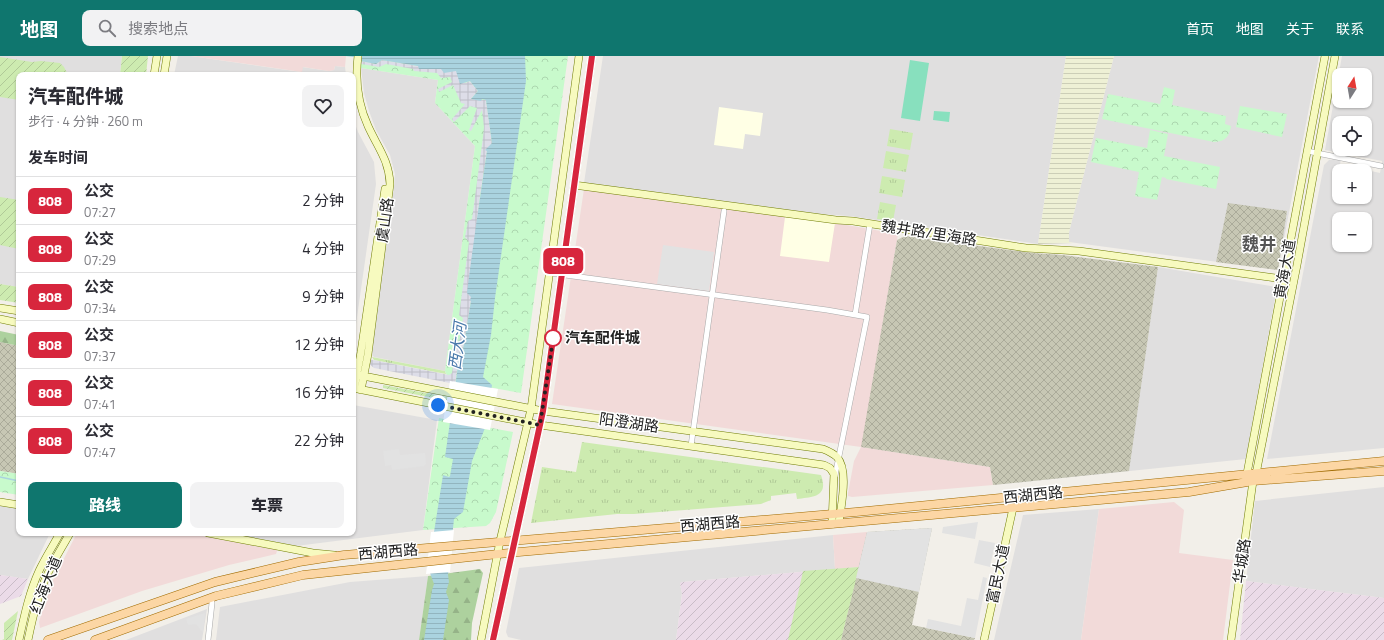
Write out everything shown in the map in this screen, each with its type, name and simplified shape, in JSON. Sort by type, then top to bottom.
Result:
[{"type":"main road","name":"西湖西路","points":[[95,640],[211,597],[303,575],[498,554],[1189,492],[1251,478],[1384,462]]},
{"type":"main road","name":"西湖西路","points":[[48,640],[216,582],[299,562],[344,555],[1251,478],[1384,471]]},
{"type":"street","points":[[154,72],[157,56]]},
{"type":"street","points":[[164,72],[167,56]]},
{"type":"street","name":"虞山路","points":[[354,56],[354,72]]},
{"type":"street","name":"虞山路","points":[[354,72],[358,56]]},
{"type":"street","points":[[481,640],[500,542],[531,409],[579,56]]},
{"type":"street","points":[[493,640],[543,411],[592,56]]},
{"type":"street","name":"黄海大道","points":[[1251,478],[1283,279],[1325,56]]},
{"type":"street","name":"黄海大道","points":[[1251,478],[1317,153],[1334,56]]},
{"type":"street","name":"虞山路","points":[[356,84],[367,124],[387,162],[390,171],[390,184],[368,354],[358,375]]},
{"type":"street","name":"虞山路","points":[[356,96],[362,120],[381,159],[385,169],[386,178],[356,389]]},
{"type":"street","points":[[1307,151],[1381,166]]},
{"type":"street","name":"魏井路/里海路","points":[[574,185],[662,198],[853,221],[1026,248],[1072,251],[1283,279]]},
{"type":"street","points":[[691,446],[724,211]]},
{"type":"street","points":[[855,315],[870,224]]},
{"type":"street","points":[[550,273],[867,317],[838,459],[835,482],[836,513]]},
{"type":"street","points":[[0,308],[16,311]]},
{"type":"street","points":[[0,319],[16,322]]},
{"type":"street","name":"阳澄湖路","points":[[358,375],[543,411],[823,450],[831,452],[838,459]]},
{"type":"street","name":"阳澄湖路","points":[[356,389],[540,425],[824,465],[833,471],[835,482]]},
{"type":"street","points":[[835,524],[843,473],[838,459]]},
{"type":"street","name":"华城路","points":[[1231,640],[1251,478]]},
{"type":"street","points":[[0,498],[16,501]]},
{"type":"street","points":[[0,502],[16,505]]},
{"type":"street","name":"富民大道","points":[[984,640],[1013,508]]},
{"type":"street","name":"红海大道","points":[[19,640],[33,586],[39,571],[58,536]]},
{"type":"street","name":"红海大道","points":[[28,640],[42,586],[68,536]]},
{"type":"street","points":[[224,536],[313,553],[344,555]]},
{"type":"street","points":[[208,640],[212,603],[211,597]]},
{"type":"shaded area","points":[[0,56],[122,56],[120,72],[16,72],[16,287],[0,284]]},
{"type":"shaded area","points":[[178,56],[191,56],[301,72],[175,72]]},
{"type":"shaded area","points":[[191,56],[346,56],[345,67],[335,66],[334,70],[329,71],[303,67],[302,72]]},
{"type":"shaded area","points":[[447,56],[454,56],[441,69],[456,71],[465,83],[470,81],[478,91],[471,99],[486,100],[492,143],[487,151],[479,203],[471,301],[463,350],[460,352],[455,384],[374,368],[369,364],[368,359],[449,375],[452,373],[456,345],[459,343],[463,318],[459,315],[469,242],[465,237],[468,221],[472,219],[483,137],[484,127],[482,110],[471,131],[469,130],[477,108],[470,106],[454,122],[452,119],[465,104],[461,103],[453,85],[439,92],[438,89],[452,82],[450,77],[441,78],[437,73],[414,71],[413,69],[386,64],[379,67],[361,64],[361,61],[376,64],[382,60],[418,66]]},
{"type":"shaded area","points":[[603,56],[1066,56],[1038,244],[850,216],[805,213],[584,183]]},
{"type":"shaded area","points":[[1066,56],[1114,56],[1069,232],[1069,242],[1073,243],[1038,244]]},
{"type":"shaded area","points":[[1114,56],[1319,56],[1278,270],[1069,242],[1069,232]]},
{"type":"shaded area","points":[[1342,56],[1384,56],[1384,448],[1267,459],[1324,165],[1329,160],[1341,160],[1340,164],[1332,164],[1332,204],[1372,204],[1372,171],[1380,173],[1382,161],[1356,156],[1372,156],[1372,116],[1332,116],[1332,151],[1325,150],[1333,108],[1372,108],[1372,68],[1340,68]]},
{"type":"shaded area","points":[[335,66],[345,67],[346,72],[301,72],[302,67],[329,71],[334,70]]},
{"type":"shaded area","points":[[361,68],[438,80],[435,103],[475,146],[445,371],[374,357],[370,353],[395,174],[390,155],[376,130],[369,111],[364,93]]},
{"type":"shaded area","points":[[719,107],[763,113],[760,136],[745,134],[743,149],[714,145]]},
{"type":"shaded area","points":[[356,127],[374,162],[376,184],[356,324]]},
{"type":"shaded area","points":[[584,189],[835,223],[898,234],[862,447],[990,467],[993,485],[852,497],[848,496],[848,493],[854,461],[861,447],[552,404]]},
{"type":"shaded area","points":[[1228,203],[1287,211],[1278,270],[1216,262]]},
{"type":"shaded area","points":[[785,217],[835,223],[829,262],[780,256]]},
{"type":"shaded area","points":[[905,236],[1032,253],[1062,255],[1158,267],[1129,471],[993,485],[990,467],[861,447],[897,240]]},
{"type":"shaded area","points":[[663,245],[714,252],[709,291],[657,284]]},
{"type":"shaded area","points":[[1158,267],[1277,287],[1246,459],[993,485],[1130,461]]},
{"type":"shaded area","points":[[0,342],[16,345],[16,474],[0,471]]},
{"type":"shaded area","points":[[356,406],[437,420],[423,530],[296,546],[243,536],[356,536]]},
{"type":"shaded area","points":[[399,449],[400,455],[425,453],[426,464],[424,466],[392,470],[391,465],[385,466],[383,451]]},
{"type":"shaded area","points":[[1384,487],[1384,598],[1246,581],[1255,501]]},
{"type":"shaded area","points":[[1174,502],[1184,510],[1179,553],[1233,560],[1223,640],[1081,640],[1099,509]]},
{"type":"shaded area","points":[[0,506],[16,509],[16,536],[49,536],[28,579],[0,575]]},
{"type":"shaded area","points":[[1099,509],[1081,640],[994,640],[1023,515]]},
{"type":"shaded area","points":[[978,522],[975,539],[942,533],[943,527]]},
{"type":"shaded area","points":[[932,528],[912,625],[975,638],[974,640],[841,640],[867,532]]},
{"type":"shaded area","points":[[932,528],[919,592],[856,578],[867,532]]},
{"type":"shaded area","points":[[867,532],[859,567],[835,569],[833,535]]},
{"type":"shaded area","points":[[833,535],[835,569],[682,582],[680,584],[682,593],[676,640],[521,640],[508,637],[506,632],[519,568]]},
{"type":"shaded area","points":[[75,536],[203,536],[277,550],[276,554],[229,565],[142,591],[40,628],[39,622],[51,584]]},
{"type":"shaded area","points":[[979,540],[995,543],[990,567],[974,563]]},
{"type":"shaded area","points":[[859,567],[841,640],[676,640],[682,594],[680,583],[682,582]]},
{"type":"shaded area","points":[[0,575],[28,579],[21,596],[0,604]]},
{"type":"shaded area","points":[[428,576],[419,640],[216,640],[220,607],[350,582]]},
{"type":"shaded area","points":[[983,577],[987,578],[975,638],[926,628],[928,619],[961,626],[967,598],[978,600]]},
{"type":"shaded area","points":[[1246,581],[1384,598],[1384,640],[1240,640]]},
{"type":"shaded area","points":[[207,609],[202,640],[126,640]]},
{"type":"shaded area","points":[[205,613],[203,633],[196,624],[188,625],[186,619]]},
{"type":"green space","points":[[122,56],[148,56],[146,72],[120,72]]},
{"type":"green space","points":[[361,56],[568,56],[521,393],[449,380],[445,371],[475,146],[435,103],[438,80],[361,68]]},
{"type":"green space","points":[[0,57],[32,62],[41,61],[60,63],[66,72],[16,72],[16,100],[0,97]]},
{"type":"green space","points":[[910,60],[929,63],[920,121],[901,118]]},
{"type":"green space","points":[[1164,87],[1175,90],[1172,105],[1226,116],[1225,124],[1231,126],[1226,138],[1221,141],[1214,142],[1102,119],[1108,94],[1160,104]]},
{"type":"green space","points":[[1240,106],[1287,114],[1282,137],[1236,127]]},
{"type":"green space","points":[[934,111],[950,112],[949,122],[933,120]]},
{"type":"green space","points":[[890,129],[913,133],[910,150],[887,146]]},
{"type":"green space","points":[[1150,130],[1168,134],[1164,156],[1220,167],[1216,189],[1162,177],[1157,200],[1135,196],[1139,172],[1091,162],[1096,138],[1147,148]]},
{"type":"green space","points":[[886,151],[909,155],[906,172],[883,168]]},
{"type":"green space","points":[[882,176],[905,180],[902,197],[879,193]]},
{"type":"green space","points":[[0,197],[16,200],[16,248],[0,245]]},
{"type":"green space","points":[[880,202],[896,205],[893,221],[877,219]]},
{"type":"green space","points":[[0,284],[16,287],[16,303],[0,300]]},
{"type":"green space","points":[[0,331],[16,334],[16,345],[0,342]]},
{"type":"green space","points":[[372,357],[445,371],[446,374],[374,360]]},
{"type":"green space","points":[[383,385],[490,405],[489,409],[383,388]]},
{"type":"green space","points":[[439,418],[513,432],[496,512],[490,523],[486,526],[423,530]]},
{"type":"green space","points":[[582,442],[821,475],[823,488],[821,492],[809,498],[797,499],[796,493],[771,496],[771,500],[761,504],[617,514],[531,523],[542,467],[576,472]]},
{"type":"green space","points":[[0,471],[16,474],[16,495],[0,492]]},
{"type":"green space","points":[[859,567],[841,640],[788,640],[803,571]]},
{"type":"green space","points":[[480,569],[483,573],[472,623],[471,640],[419,640],[428,576]]},
{"type":"green space","points":[[18,611],[12,640],[2,640],[4,639],[4,623]]},
{"type":"water","points":[[345,56],[525,56],[526,81],[491,335],[483,377],[492,385],[485,428],[472,461],[463,512],[454,519],[448,575],[449,582],[446,592],[449,600],[443,640],[424,640],[434,584],[430,573],[434,532],[443,475],[450,476],[453,459],[445,457],[460,352],[463,350],[471,301],[471,297],[467,293],[487,151],[485,150],[492,143],[486,100],[482,99],[481,101],[471,99],[478,91],[470,81],[460,84],[456,71],[444,73],[441,69],[419,69],[418,66],[382,60],[376,64],[361,61],[361,58]]},
{"type":"pier","points":[[450,381],[498,389],[490,430],[443,422]]},
{"type":"pier","points":[[454,530],[450,572],[426,574],[431,532]]},
{"type":"waterway","points":[[0,477],[16,480]]},
{"type":"bus line","name":"808","points":[[493,640],[543,411],[592,56]]},
{"type":"place","name":"汽车配件城","points":[[553,338]]},
{"type":"district","name":"魏井","points":[[1259,244]]},
{"type":"route","points":[[438,405],[540,425],[554,333],[553,338]]},
{"type":"water label","name":"西大河","points":[[457,346]]}]
